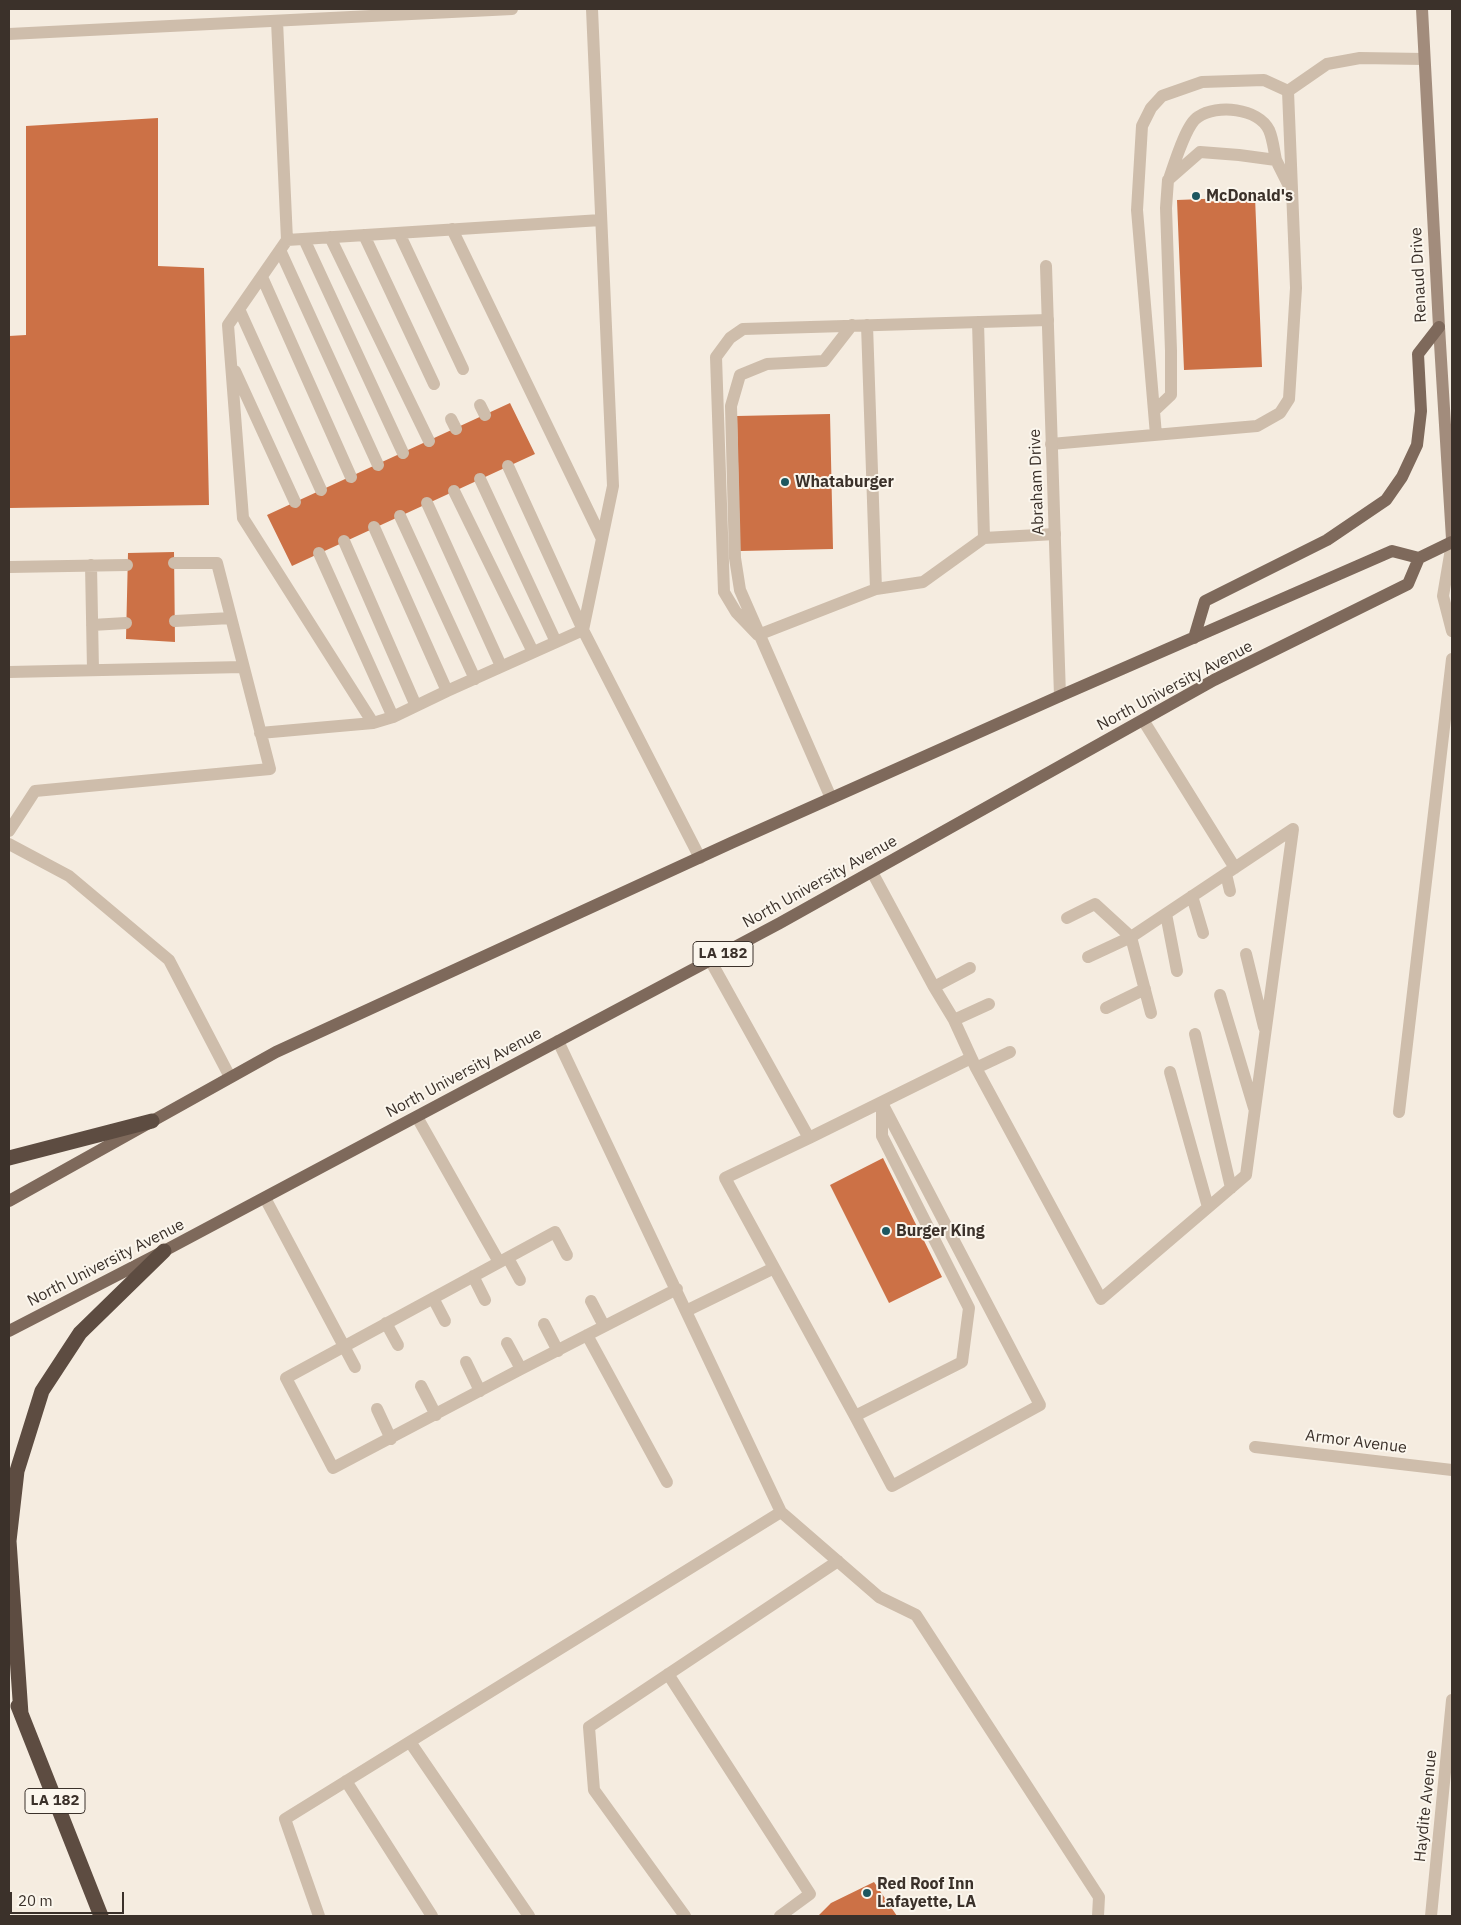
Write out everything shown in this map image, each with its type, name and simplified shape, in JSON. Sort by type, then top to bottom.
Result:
[{"type":"highway","points":[[9,1158],[152,1121]]},
{"type":"highway","points":[[21,1714],[9,1541],[17,1471],[42,1391],[80,1332],[164,1251]]},
{"type":"highway","name":"LA 182","points":[[9,1686],[101,1916]]},
{"type":"main road","points":[[1194,638],[1205,601],[1328,540],[1386,500],[1402,477],[1417,445],[1421,411],[1418,354],[1439,327]]},
{"type":"main road","points":[[1419,558],[1452,541]]},
{"type":"main road","name":"North University Avenue","points":[[9,1201],[276,1052],[831,798],[1392,551],[1419,558],[1408,584],[1214,680],[872,872],[710,960],[265,1198],[9,1331]]},
{"type":"street","points":[[9,34],[512,9]]},
{"type":"street","points":[[583,630],[613,486],[592,9]]},
{"type":"street","name":"Renaud Drive","points":[[1422,9],[1452,541]]},
{"type":"street","points":[[277,21],[284,245],[378,465]]},
{"type":"street","points":[[1288,90],[1327,64],[1360,58],[1424,59]]},
{"type":"street","points":[[1156,435],[1136,210],[1142,126],[1151,108],[1162,96],[1202,82],[1264,80],[1288,90]]},
{"type":"street","points":[[1052,444],[1257,426],[1280,413],[1289,399],[1296,288],[1288,90]]},
{"type":"street","points":[[1154,411],[1171,394],[1166,208],[1168,180],[1186,133],[1197,117],[1220,109],[1252,113],[1269,130],[1276,160],[1292,193]]},
{"type":"street","points":[[1168,180],[1200,152],[1276,160]]},
{"type":"street","points":[[373,723],[243,518],[228,325],[284,245],[304,239],[601,220]]},
{"type":"street","points":[[452,229],[602,539]]},
{"type":"street","points":[[399,233],[463,369]]},
{"type":"street","points":[[364,235],[434,384]]},
{"type":"street","points":[[330,237],[430,441]]},
{"type":"street","points":[[304,239],[403,453]]},
{"type":"street","name":"Abraham Drive","points":[[1046,266],[1060,696]]},
{"type":"street","points":[[262,277],[352,476]]},
{"type":"street","points":[[239,309],[321,490]]},
{"type":"street","points":[[758,635],[736,612],[724,592],[716,357],[730,338],[742,329],[1048,320]]},
{"type":"street","points":[[978,322],[984,538]]},
{"type":"street","points":[[831,798],[758,635],[740,590],[735,558],[731,406],[740,376],[767,364],[824,361],[852,325]]},
{"type":"street","points":[[867,325],[876,589]]},
{"type":"street","points":[[231,362],[295,502]]},
{"type":"street","points":[[508,466],[583,630],[700,858]]},
{"type":"street","points":[[480,479],[556,642]]},
{"type":"street","points":[[454,491],[533,652]]},
{"type":"street","points":[[427,503],[501,666]]},
{"type":"street","points":[[400,516],[474,679]]},
{"type":"street","points":[[374,528],[447,691]]},
{"type":"street","points":[[758,635],[876,589],[922,582],[984,538],[1055,534]]},
{"type":"street","points":[[344,541],[416,706]]},
{"type":"street","points":[[1452,541],[1443,596],[1452,631]]},
{"type":"street","points":[[319,553],[394,717]]},
{"type":"street","points":[[9,831],[35,791],[270,769],[217,563],[174,563]]},
{"type":"street","points":[[9,567],[127,565]]},
{"type":"street","points":[[91,566],[93,670]]},
{"type":"street","points":[[174,621],[231,618]]},
{"type":"street","points":[[92,625],[126,623]]},
{"type":"street","points":[[260,733],[373,723],[394,717],[501,666],[583,630]]},
{"type":"street","points":[[1399,1112],[1452,659]]},
{"type":"street","points":[[9,672],[243,667]]},
{"type":"street","points":[[1143,720],[1230,871],[1230,891]]},
{"type":"street","points":[[872,872],[934,987],[954,1020],[974,1063],[1101,1299],[1246,1175],[1293,829],[1132,937],[1088,957]]},
{"type":"street","points":[[9,844],[69,876],[169,960],[230,1077]]},
{"type":"street","points":[[1192,896],[1203,933]]},
{"type":"street","points":[[1067,918],[1095,904],[1132,937],[1151,1013]]},
{"type":"street","points":[[1166,914],[1177,971]]},
{"type":"street","points":[[1246,954],[1266,1035]]},
{"type":"street","points":[[710,960],[809,1138]]},
{"type":"street","points":[[934,987],[970,968]]},
{"type":"street","points":[[1106,1008],[1145,989]]},
{"type":"street","points":[[1220,995],[1255,1112]]},
{"type":"street","points":[[954,1020],[989,1004]]},
{"type":"street","points":[[1195,1034],[1231,1188]]},
{"type":"street","points":[[558,1041],[781,1512],[879,1598],[916,1615],[1099,1897],[1098,1916]]},
{"type":"street","points":[[882,1103],[1040,1405],[892,1486],[725,1178],[882,1103],[974,1063],[1010,1052]]},
{"type":"street","points":[[1170,1072],[1208,1207]]},
{"type":"street","points":[[855,1416],[962,1362],[970,1308],[882,1136],[882,1103]]},
{"type":"street","points":[[417,1117],[503,1260],[520,1280]]},
{"type":"street","points":[[265,1198],[355,1367]]},
{"type":"street","points":[[567,1255],[555,1232],[286,1378],[334,1468],[676,1289]]},
{"type":"street","points":[[686,1311],[774,1268]]},
{"type":"street","points":[[473,1276],[486,1300]]},
{"type":"street","points":[[433,1298],[445,1321]]},
{"type":"street","points":[[591,1301],[604,1326]]},
{"type":"street","points":[[386,1323],[398,1345]]},
{"type":"street","points":[[544,1324],[558,1350]]},
{"type":"street","points":[[588,1335],[667,1482]]},
{"type":"street","points":[[507,1344],[521,1369]]},
{"type":"street","points":[[466,1362],[480,1391]]},
{"type":"street","points":[[421,1386],[436,1415]]},
{"type":"street","points":[[377,1409],[391,1439]]},
{"type":"street","name":"Armor Avenue","points":[[1255,1447],[1452,1470]]},
{"type":"street","points":[[319,1916],[286,1818],[781,1512]]},
{"type":"street","points":[[685,1916],[594,1790],[589,1727],[838,1561]]},
{"type":"street","points":[[668,1674],[810,1894],[780,1916]]},
{"type":"street","name":"Haydite Avenue","points":[[1431,1916],[1452,1700]]},
{"type":"street","points":[[410,1742],[529,1916]]},
{"type":"street","points":[[346,1781],[432,1916]]},
{"type":"building","points":[[158,118],[158,266],[204,268],[209,505],[9,508],[9,336],[26,335],[26,126]]},
{"type":"building","points":[[1255,197],[1262,367],[1184,370],[1177,200]]},
{"type":"building","points":[[510,403],[535,454],[292,566],[267,515]]},
{"type":"building","name":"Whataburger","points":[[830,414],[833,549],[740,551],[737,416]]},
{"type":"building","points":[[174,552],[175,642],[126,639],[128,553]]},
{"type":"building","name":"Burger King","points":[[883,1158],[942,1277],[889,1303],[830,1185]]},
{"type":"building","name":"Red Roof Inn Lafayette, LA","points":[[874,1882],[897,1916],[818,1916],[831,1903]]},
{"type":"place","name":"McDonald's","points":[[1196,196]]},
{"type":"place","name":"Whataburger","points":[[785,482]]},
{"type":"place","name":"Burger King","points":[[886,1231]]},
{"type":"place","name":"Red Roof Inn Lafayette, LA","points":[[867,1893]]}]
